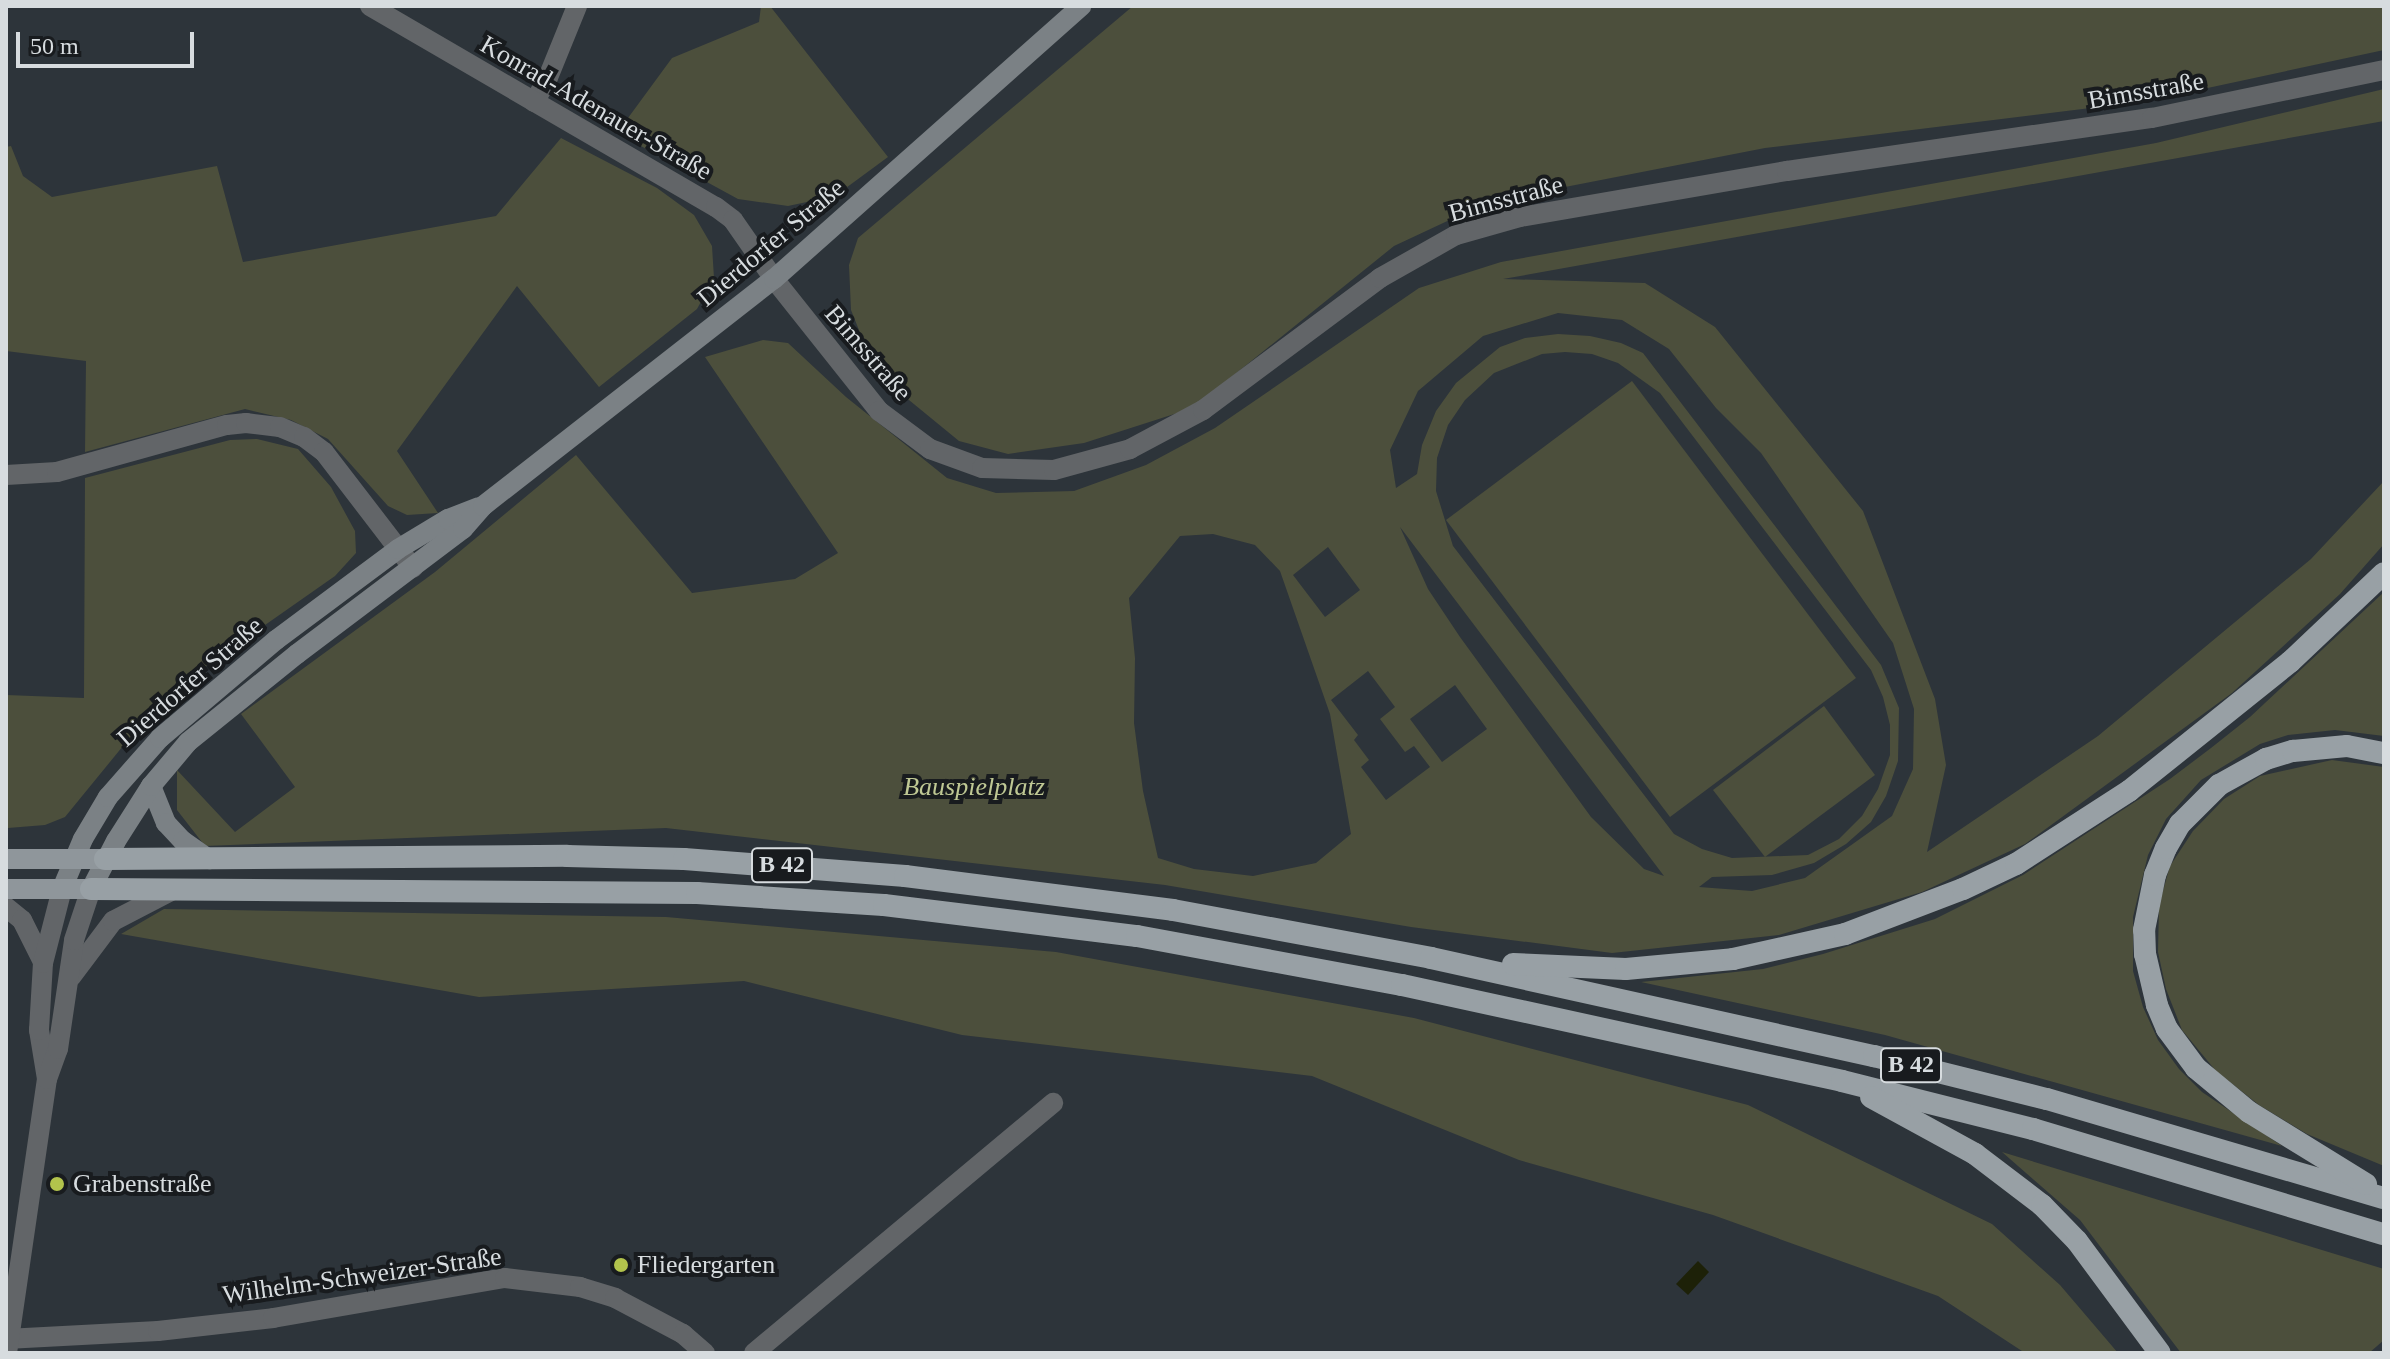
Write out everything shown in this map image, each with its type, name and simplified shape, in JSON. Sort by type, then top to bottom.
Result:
[{"type":"highway","points":[[1431,958],[1569,968],[1675,966],[1786,949],[1907,914],[2016,864],[2129,791],[2290,662],[2384,573]]},
{"type":"highway","points":[[2384,753],[2347,746],[2293,751],[2266,759],[2219,785],[2180,824],[2166,848],[2155,875],[2144,930],[2145,954],[2157,1005],[2167,1029],[2196,1068],[2249,1112],[2384,1196]]},
{"type":"highway","name":"B 42","points":[[105,859],[466,856],[684,859],[854,870],[1058,893],[1289,929],[1845,1049],[2047,1099],[2384,1196]]},
{"type":"highway","name":"B 42","points":[[91,889],[682,892],[884,905],[1057,925],[1314,967],[1842,1081],[2033,1129],[2384,1234]]},
{"type":"highway","points":[[1842,1081],[1975,1154],[2042,1205],[2077,1241],[2160,1353]]},
{"type":"main road","name":"Dierdorfer Straße","points":[[91,889],[105,859],[151,786],[188,742],[463,529],[483,506],[774,279],[1081,6]]},
{"type":"main road","name":"Dierdorfer Straße","points":[[62,889],[74,859],[108,797],[151,746],[276,640],[398,549],[448,519],[483,506]]},
{"type":"main road","points":[[151,786],[160,811],[175,834],[209,859]]},
{"type":"main road","name":"B 42","points":[[6,859],[105,859]]},
{"type":"main road","name":"B 42","points":[[6,889],[91,889]]},
{"type":"street","name":"Konrad-Adenauer-Straße","points":[[370,6],[716,207],[740,229],[774,279]]},
{"type":"street","points":[[534,102],[547,80],[577,6]]},
{"type":"street","name":"Bimsstraße","points":[[774,279],[824,347],[879,411],[930,449],[982,468],[1054,470],[1130,449],[1203,410],[1380,278],[1456,235],[1520,217],[1787,171],[2152,118],[2384,70]]},
{"type":"street","points":[[6,475],[57,472],[227,425],[264,424],[292,431],[324,452],[413,568]]},
{"type":"street","name":"Dierdorfer Straße","points":[[47,1079],[39,1030],[43,963],[62,889]]},
{"type":"street","name":"Dierdorfer Straße","points":[[7,1344],[47,1079],[58,1049],[66,984],[79,920],[91,889]]},
{"type":"street","points":[[66,984],[113,921],[135,907],[177,889]]},
{"type":"street","points":[[6,907],[22,920],[43,963]]},
{"type":"street","points":[[754,1353],[1053,1103]]},
{"type":"street","name":"Wilhelm-Schweizer-Straße","points":[[7,1344],[259,1319],[505,1278],[580,1287],[615,1298],[683,1334],[705,1353]]},
{"type":"green space","points":[[761,6],[770,6],[888,157],[835,196],[788,206],[738,199],[617,133],[672,58],[759,22]]},
{"type":"green space","points":[[1133,6],[2384,6],[2384,50],[2147,101],[1765,148],[1488,202],[1394,246],[1193,408],[1084,443],[1008,454],[959,441],[876,373],[851,310],[849,265],[858,238]]},
{"type":"green space","name":"Bauspielplatz","points":[[2384,89],[2384,121],[1503,279],[1645,283],[1715,327],[1863,511],[1935,699],[1946,765],[1927,852],[2098,736],[2311,559],[2384,481],[2384,544],[2340,594],[2232,693],[2025,844],[1922,892],[1779,935],[1612,953],[1411,927],[1165,885],[666,828],[205,846],[177,810],[177,770],[235,832],[295,787],[241,714],[435,572],[576,455],[692,593],[795,579],[838,553],[705,357],[763,340],[788,343],[846,397],[947,478],[996,493],[1074,491],[1146,465],[1215,428],[1419,288],[1501,262],[2156,143]],"holes":[[[1558,313],[1622,320],[1669,349],[1716,408],[1761,453],[1893,643],[1914,709],[1913,769],[1892,816],[1805,878],[1752,891],[1699,887],[1712,877],[1772,875],[1814,863],[1846,844],[1871,822],[1886,796],[1898,761],[1899,708],[1881,665],[1643,353],[1621,343],[1590,336],[1558,334],[1525,338],[1500,347],[1456,383],[1436,411],[1422,445],[1417,474],[1396,488],[1390,450],[1418,391],[1483,336]],[[1542,354],[1592,354],[1618,363],[1660,393],[1871,670],[1883,697],[1890,725],[1890,755],[1878,789],[1862,816],[1839,839],[1808,855],[1732,858],[1702,849],[1674,834],[1453,546],[1436,491],[1437,458],[1448,425],[1465,400],[1494,373]],[[1400,527],[1664,876],[1644,869],[1591,817],[1428,589]],[[1213,534],[1255,545],[1280,571],[1330,714],[1351,834],[1316,863],[1253,876],[1194,869],[1158,858],[1143,791],[1134,723],[1135,658],[1129,598],[1180,536]],[[1328,547],[1360,590],[1325,617],[1293,575]],[[1368,671],[1395,707],[1380,719],[1405,752],[1414,746],[1430,767],[1386,800],[1361,767],[1369,760],[1354,740],[1358,735],[1331,700]],[[1455,685],[1487,729],[1442,762],[1410,719]]]},
{"type":"green space","points":[[561,138],[657,188],[694,215],[712,246],[714,278],[697,309],[599,387],[517,286],[397,451],[438,513],[407,515],[388,506],[328,439],[291,420],[245,409],[85,452],[86,361],[6,351],[6,147],[11,146],[23,176],[52,197],[217,166],[243,262],[496,216]]},
{"type":"green space","points":[[1632,381],[1856,678],[1670,817],[1446,520]]},
{"type":"green space","points":[[257,439],[298,449],[331,487],[355,531],[356,553],[335,576],[205,667],[141,724],[65,817],[45,825],[8,828],[6,695],[84,698],[85,478],[230,440]]},
{"type":"green space","points":[[2384,592],[2384,736],[2335,730],[2288,735],[2260,744],[2201,780],[2166,819],[2148,855],[2133,917],[2133,971],[2143,1007],[2158,1040],[2179,1069],[2202,1092],[2282,1146],[1885,1035],[1641,982],[1763,969],[1823,954],[1935,919],[2023,875],[2170,779],[2211,748],[2250,717]]},
{"type":"green space","points":[[1824,706],[1875,775],[1765,857],[1713,790]]},
{"type":"green space","points":[[2332,760],[2384,767],[2384,1166],[2307,1134],[2259,1105],[2216,1071],[2182,1030],[2166,989],[2158,952],[2159,905],[2170,866],[2193,831],[2224,799],[2260,776]]},
{"type":"green space","points":[[164,909],[666,917],[1056,952],[1414,1018],[1748,1105],[1992,1224],[2060,1285],[2118,1353],[2025,1353],[1938,1296],[1713,1215],[1519,1160],[1312,1076],[962,1035],[744,981],[479,997],[121,934]]},
{"type":"green space","points":[[2002,1152],[2384,1269],[2384,1340],[2369,1353],[2181,1353],[2080,1220]]},
{"type":"shaded area","points":[[1698,1261],[1709,1272],[1688,1295],[1676,1284]]},
{"type":"place","name":"Grabenstraße","points":[[57,1184]]},
{"type":"place","name":"Fliedergarten","points":[[621,1265]]}]
